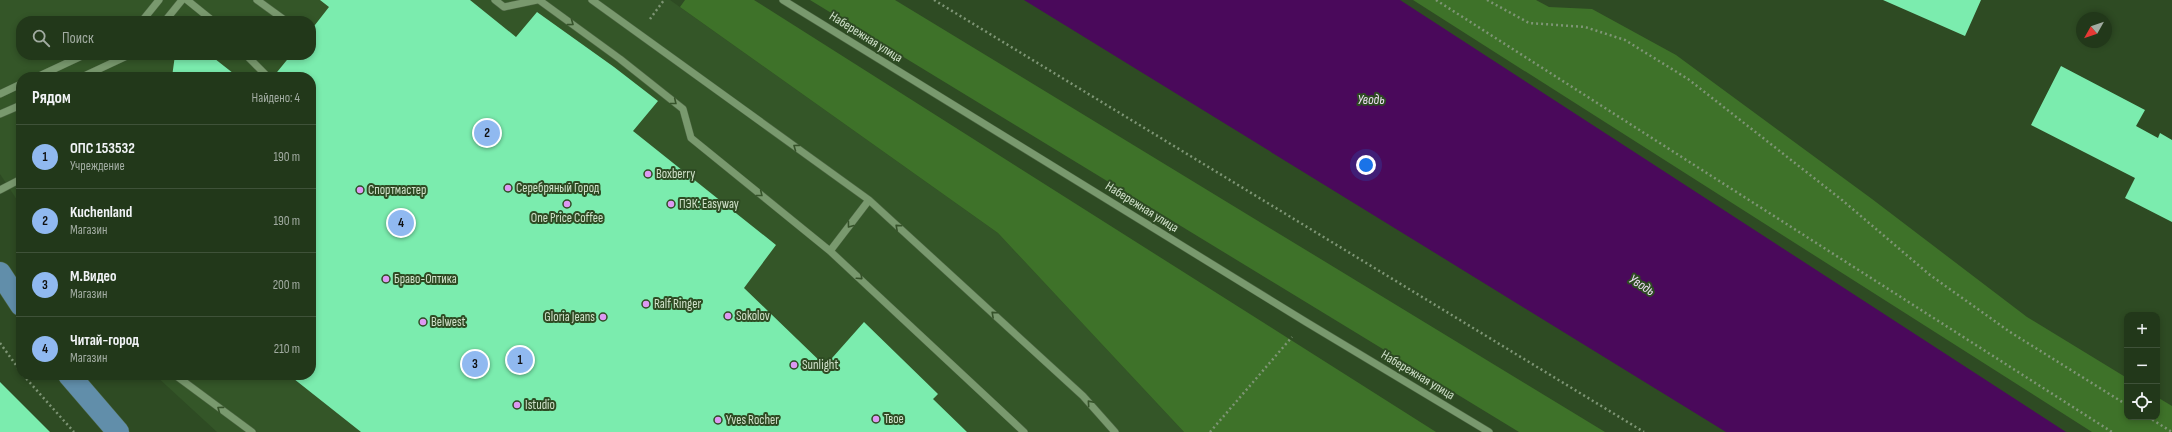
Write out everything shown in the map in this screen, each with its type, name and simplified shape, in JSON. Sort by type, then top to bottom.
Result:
[{"type":"main road","points":[[0,273],[16,297]]},
{"type":"main road","points":[[73,380],[118,432]]},
{"type":"street","points":[[146,16],[159,0]]},
{"type":"street","points":[[169,16],[182,0]]},
{"type":"street","points":[[187,0],[207,16]]},
{"type":"street","points":[[257,0],[279,16]]},
{"type":"street","points":[[495,0],[504,7],[538,0],[620,59],[682,109],[691,138],[830,251],[1024,432]]},
{"type":"street","points":[[592,0],[869,200],[1083,396],[1115,432]]},
{"type":"street","name":"Набережная улица","points":[[782,0],[1306,322],[1489,432]]},
{"type":"street","points":[[48,72],[73,60]]},
{"type":"street","points":[[93,72],[119,60]]},
{"type":"street","points":[[251,60],[262,72]]},
{"type":"street","points":[[0,94],[16,86]]},
{"type":"street","points":[[0,114],[16,107]]},
{"type":"street","points":[[0,190],[16,182]]},
{"type":"street","points":[[830,251],[869,200]]},
{"type":"street","points":[[182,380],[252,432]]},
{"type":"path","points":[[934,0],[1644,432]]},
{"type":"path","points":[[1436,0],[2112,432]]},
{"type":"path","points":[[1487,0],[1529,23],[1585,27],[1625,40],[1688,79],[1842,200],[1930,275],[2010,332],[2124,403]]},
{"type":"path","points":[[1210,432],[1306,322]]},
{"type":"path","points":[[0,343],[16,365]]},
{"type":"path","points":[[27,380],[74,432]]},
{"type":"path","points":[[2153,420],[2172,432]]},
{"type":"shaded area","name":"Серебряный Город","points":[[0,0],[670,0],[998,233],[1184,432],[217,432],[160,380],[316,380],[316,72],[16,72],[16,198],[0,174]]},
{"type":"shaded area","points":[[685,0],[754,0],[1436,432],[1184,432],[998,233],[680,7]]},
{"type":"shaded area","points":[[810,0],[895,0],[1605,432],[1519,432]]},
{"type":"shaded area","points":[[1413,0],[1536,0],[1549,7],[1592,9],[1676,55],[1872,199],[2027,317],[2124,376],[2124,420],[2160,420],[2160,399],[2172,406],[2172,432],[2092,432]]},
{"type":"water","name":"Уводь","points":[[1024,0],[1400,0],[2066,432],[1726,432]]},
{"type":"building","name":"Серебряный Город","points":[[320,0],[470,0],[516,37],[537,12],[614,67],[658,101],[633,131],[776,245],[744,288],[825,366],[864,322],[938,394],[933,399],[967,432],[361,432],[295,380],[316,380],[316,72],[277,72],[287,60],[316,60],[316,24],[329,7]]},
{"type":"building","points":[[1883,0],[1981,0],[1965,36]]},
{"type":"building","points":[[174,60],[216,60],[232,72],[173,72]]},
{"type":"building","points":[[2061,66],[2145,110],[2136,126],[2158,138],[2160,133],[2172,140],[2172,222],[2125,198],[2135,178],[2031,125]]},
{"type":"building","points":[[0,382],[50,432],[0,432]]},
{"type":"place","name":"Kuchenland","points":[[487,133]]},
{"type":"place","name":"Boxberry","points":[[648,174]]},
{"type":"place","name":"Серебряный Город","points":[[508,188]]},
{"type":"place","name":"Спортмастер","points":[[360,190]]},
{"type":"place","name":"One Price Coffee","points":[[567,204]]},
{"type":"place","name":"ПЭК: Easyway","points":[[671,204]]},
{"type":"place","name":"Читай-город","points":[[401,223]]},
{"type":"place","name":"Браво-Оптика","points":[[386,279]]},
{"type":"place","name":"Ralf Ringer","points":[[646,304]]},
{"type":"place","name":"Sokolov","points":[[728,316]]},
{"type":"place","name":"Gloria Jeans","points":[[603,317]]},
{"type":"place","name":"Belwest","points":[[423,322]]},
{"type":"place","name":"ОПС 153532","points":[[520,360]]},
{"type":"place","name":"М.Видео","points":[[475,364]]},
{"type":"place","name":"Sunlight","points":[[794,365]]},
{"type":"place","name":"Istudio","points":[[517,405]]},
{"type":"place","name":"Твое","points":[[876,419]]},
{"type":"place","name":"Yves Rocher","points":[[718,420]]}]
